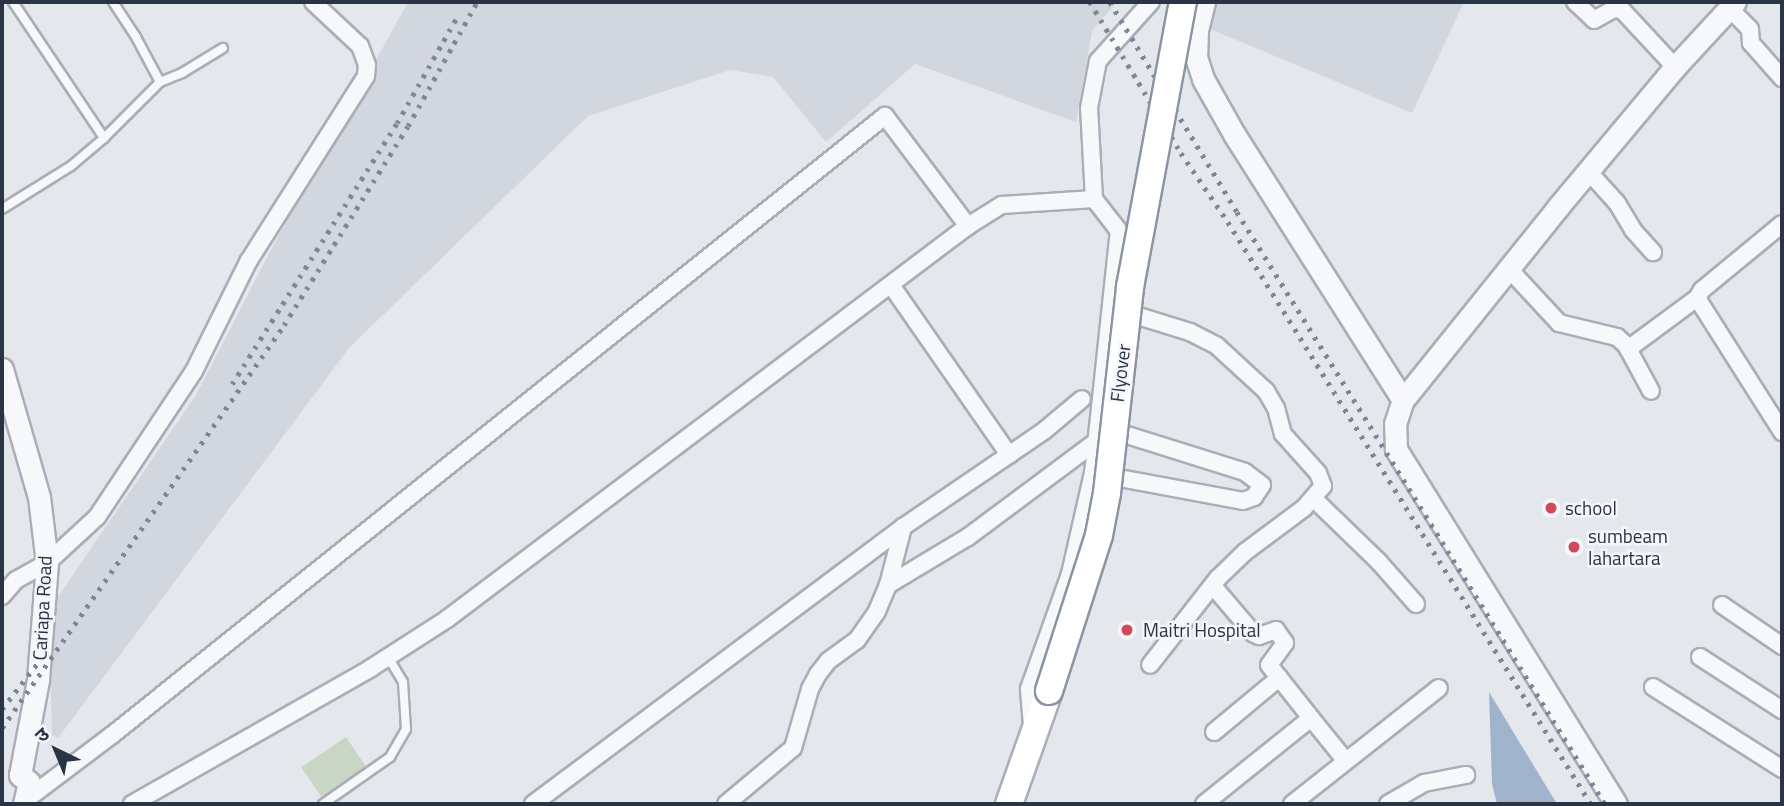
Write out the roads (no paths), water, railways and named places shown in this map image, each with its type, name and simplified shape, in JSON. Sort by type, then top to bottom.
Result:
[{"type":"highway","name":"Flyover","points":[[1011,803],[1099,535],[1107,493],[1130,287],[1183,2]]},
{"type":"street","points":[[2,596],[16,580],[47,563],[97,517],[194,371],[248,262],[366,76],[368,65],[360,46],[313,2]]},
{"type":"street","points":[[1034,738],[1029,689],[1069,574],[1093,472],[1119,231],[1094,199],[1089,108],[1098,61],[1151,2]]},
{"type":"street","points":[[1204,2],[1197,31],[1196,57],[1203,79],[1234,134],[1403,400]]},
{"type":"street","points":[[1575,2],[1594,20],[1614,9],[1622,10],[1675,67]]},
{"type":"street","points":[[1616,804],[1396,449],[1395,424],[1403,400],[1588,171],[1675,67],[1733,6],[1750,29],[1751,43],[1782,78]]},
{"type":"street","points":[[30,797],[123,727],[885,116],[968,226]]},
{"type":"street","points":[[1588,171],[1617,203],[1633,230],[1653,253]]},
{"type":"street","points":[[132,804],[388,657],[447,619],[968,226],[1002,205],[1094,199]]},
{"type":"street","points":[[1629,348],[1697,298],[1702,289],[1782,224]]},
{"type":"street","points":[[1509,269],[1559,323],[1617,337],[1629,348],[1651,391]]},
{"type":"street","points":[[891,285],[1009,455]]},
{"type":"street","points":[[1697,298],[1782,432]]},
{"type":"street","points":[[1110,307],[1210,341],[1266,391],[1276,408],[1283,434],[1322,480],[1322,491],[1314,499],[1245,552],[1213,586],[1150,665]]},
{"type":"street","name":"Cariapa Road","points":[[2,369],[39,497],[47,563],[38,680],[20,775],[30,797]]},
{"type":"street","points":[[533,804],[903,527],[1009,455],[1082,399]]},
{"type":"street","points":[[1093,472],[1243,501],[1251,499],[1262,487],[1254,476],[1245,472],[1098,434]]},
{"type":"street","points":[[888,585],[968,537],[1098,434]]},
{"type":"street","points":[[1314,499],[1379,562],[1416,604]]},
{"type":"street","points":[[726,804],[793,748],[810,689],[818,674],[828,661],[857,640],[868,627],[888,585],[903,527]]},
{"type":"street","points":[[1213,586],[1253,633],[1259,636],[1276,630],[1285,643],[1269,665],[1345,760]]},
{"type":"street","points":[[1722,604],[1782,646]]},
{"type":"street","points":[[1700,657],[1782,709]]},
{"type":"street","points":[[1214,732],[1279,678]]},
{"type":"street","points":[[1653,687],[1782,769]]},
{"type":"street","points":[[1292,804],[1439,688]]},
{"type":"street","points":[[1205,804],[1311,718]]},
{"type":"street","points":[[1388,804],[1424,783],[1466,775]]},
{"type":"lane","points":[[13,2],[104,138]]},
{"type":"lane","points":[[113,2],[136,37],[160,82]]},
{"type":"lane","points":[[2,209],[71,166],[104,138],[160,82],[182,73],[223,48]]},
{"type":"lane","points":[[323,804],[390,757],[403,736],[407,709],[403,681],[388,657]]},
{"type":"water","points":[[1489,692],[1557,804],[1497,804],[1492,784]]},
{"type":"railway","points":[[2,728],[284,325],[408,126],[477,2]]},
{"type":"railway","points":[[1090,2],[1181,153],[1228,222],[1591,804]]},
{"type":"railway","points":[[1110,2],[1237,212],[1605,804]]},
{"type":"railway","points":[[232,384],[397,123],[457,17]]},
{"type":"railway","points":[[2,709],[40,660]]},
{"type":"place","name":"school","points":[[1551,508]]},
{"type":"place","name":"sumbeam lahartara","points":[[1574,547]]},
{"type":"place","name":"Maitri Hospital","points":[[1127,630]]}]
